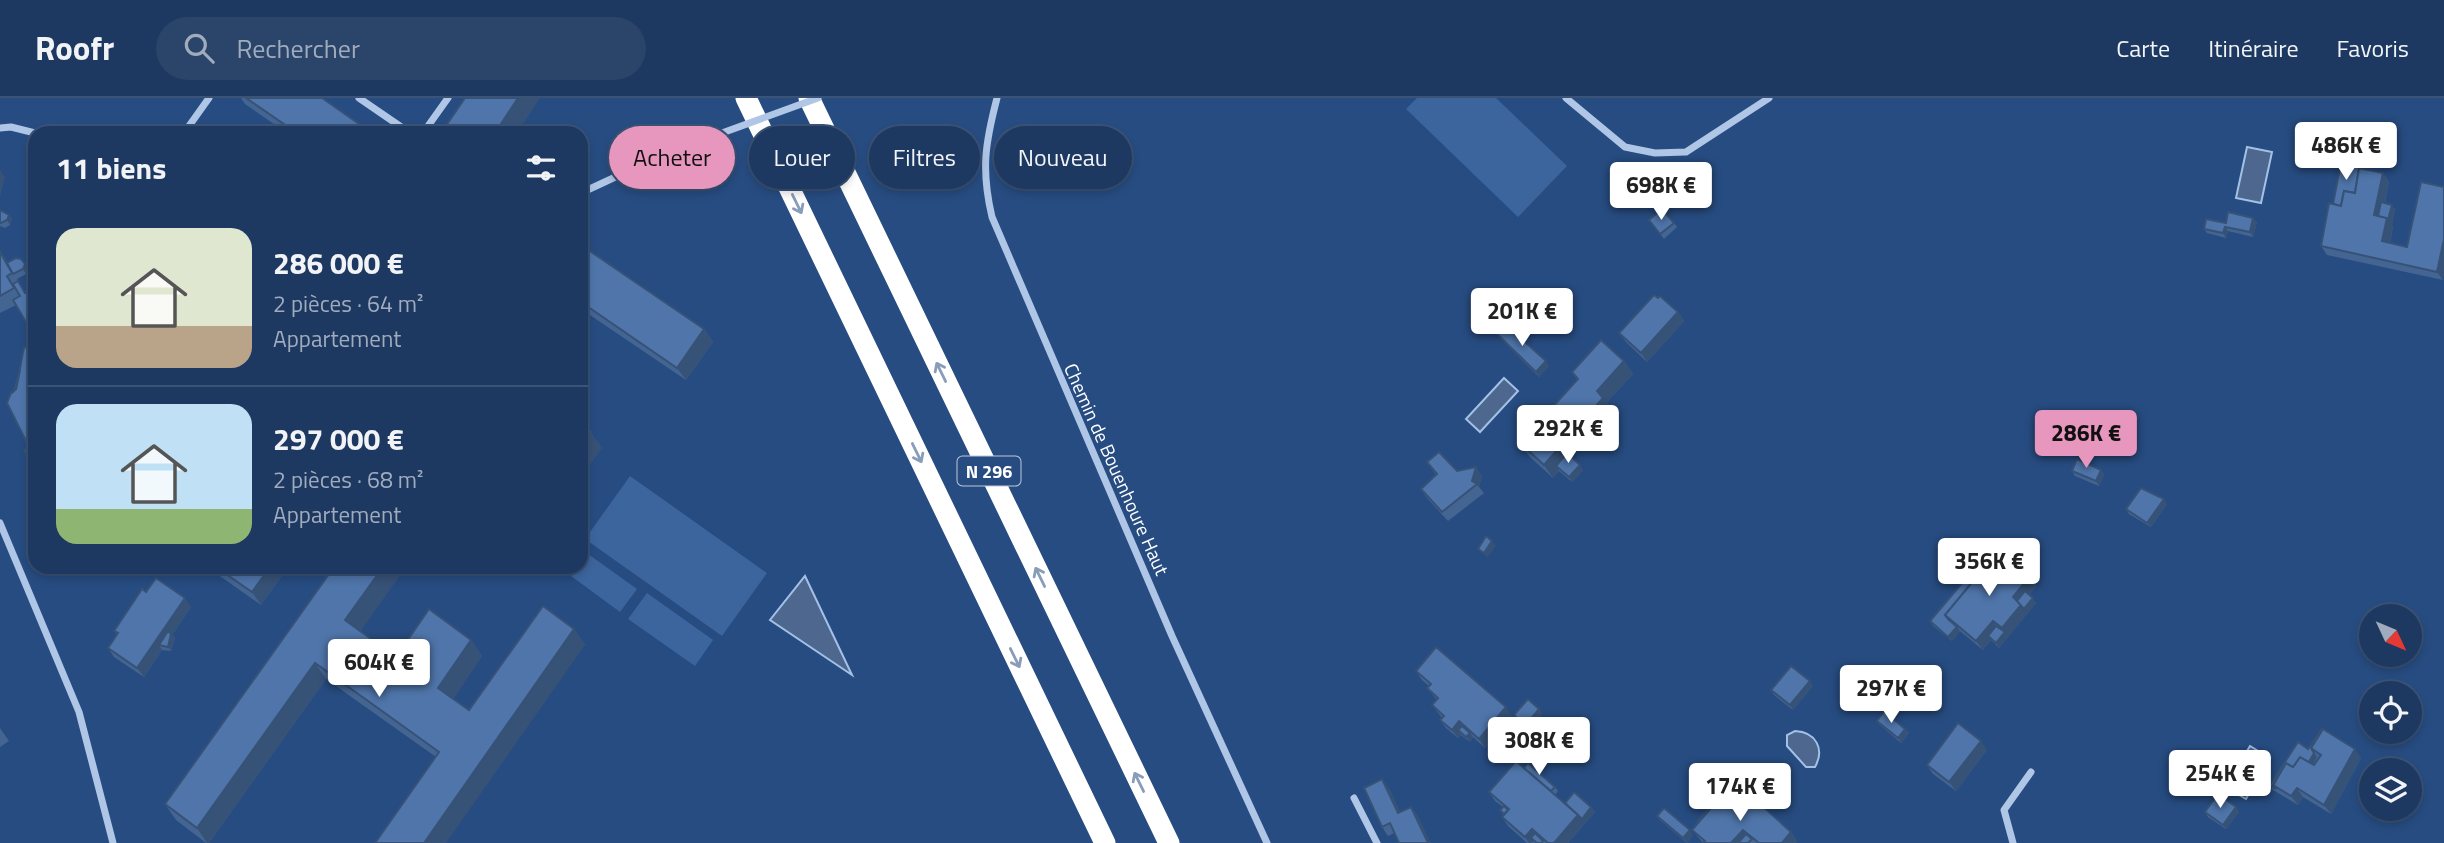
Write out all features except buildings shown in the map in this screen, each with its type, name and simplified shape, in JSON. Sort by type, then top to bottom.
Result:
[{"type":"highway","name":"N 296","points":[[746,98],[1105,843]]},
{"type":"highway","name":"N 296","points":[[809,98],[1168,843]]},
{"type":"street","points":[[189,126],[208,98]]},
{"type":"street","points":[[359,98],[400,126]]},
{"type":"street","points":[[428,126],[447,98]]},
{"type":"street","points":[[588,189],[667,153],[818,98]]},
{"type":"street","name":"Chemin de Bouenhoure Haut","points":[[997,98],[985,143],[983,166],[992,217],[1172,636],[1267,843]]},
{"type":"street","points":[[1566,98],[1625,147],[1655,153],[1686,152],[1769,98]]},
{"type":"street","points":[[0,128],[11,127],[28,131]]},
{"type":"street","points":[[0,523],[79,712],[113,843]]},
{"type":"street","points":[[2014,843],[2004,810],[2031,772]]},
{"type":"street","points":[[1354,798],[1377,843]]},
{"type":"shaded area","points":[[1417,98],[1496,98],[1567,166],[1518,217],[1406,109]]},
{"type":"shaded area","points":[[2247,147],[2272,152],[2261,203],[2236,198]]},
{"type":"shaded area","points":[[1504,378],[1518,391],[1480,432],[1466,419]]},
{"type":"shaded area","points":[[630,476],[767,573],[722,636],[588,541],[588,535]]},
{"type":"shaded area","points":[[588,554],[637,589],[620,612],[571,576],[588,574]]},
{"type":"shaded area","points":[[805,576],[852,675],[770,620]]},
{"type":"shaded area","points":[[647,593],[713,640],[695,666],[628,619]]},
{"type":"shaded area","points":[[1795,731],[1808,735],[1817,743],[1819,754],[1815,767],[1806,767],[1787,746],[1787,735]]},
{"type":"shaded area","points":[[2250,746],[2270,758],[2246,799],[2225,787]]}]
